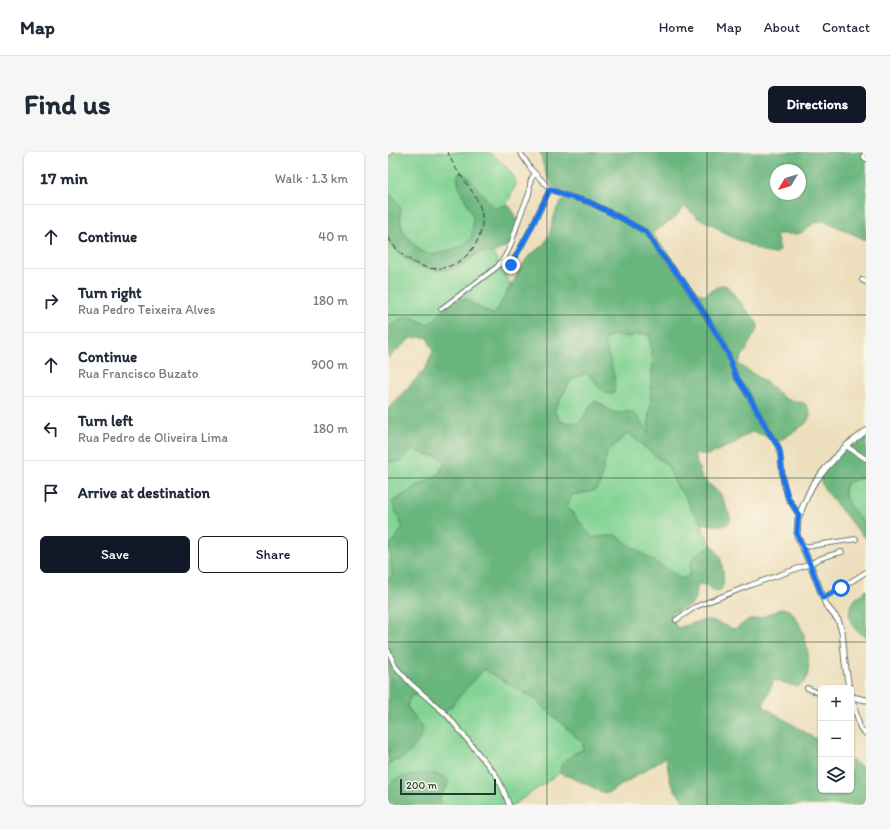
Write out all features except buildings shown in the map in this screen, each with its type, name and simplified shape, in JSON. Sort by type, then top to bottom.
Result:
[{"type":"street","points":[[520,152],[535,174],[550,189],[564,195],[589,202],[646,232],[659,252],[683,281],[706,316],[728,354],[735,375],[778,446],[783,480],[788,498],[799,515]]},
{"type":"street","points":[[865,152],[864,157],[866,159]]},
{"type":"street","points":[[441,309],[497,267],[503,260],[508,251],[529,194],[531,179],[535,174]]},
{"type":"street","points":[[511,265],[550,189]]},
{"type":"street","points":[[849,685],[842,631],[838,620],[826,605],[804,547],[797,534],[798,519],[812,486],[846,446],[866,431]]},
{"type":"street","points":[[846,446],[866,459]]},
{"type":"street","points":[[792,504],[802,508]]},
{"type":"street","points":[[804,547],[856,539]]},
{"type":"street","points":[[676,620],[695,607],[810,564],[814,561],[842,552]]},
{"type":"street","points":[[823,598],[866,572]]},
{"type":"street","points":[[388,650],[395,666],[410,683],[447,715],[496,775],[509,805]]},
{"type":"street","points":[[807,688],[818,693]]},
{"type":"street","points":[[854,697],[866,700]]},
{"type":"street","points":[[854,707],[860,728],[866,734]]},
{"type":"green space","points":[[388,152],[490,152],[510,171],[516,184],[507,204],[495,209],[487,200],[462,192],[473,216],[472,237],[462,247],[431,255],[420,251],[403,231],[400,219],[400,206],[392,196],[388,194]]},
{"type":"green space","points":[[540,152],[866,152],[866,240],[825,221],[820,221],[798,234],[777,234],[780,250],[775,254],[764,252],[728,235],[715,226],[698,218],[684,206],[675,218],[652,233],[698,293],[705,295],[720,285],[727,286],[756,321],[758,328],[738,364],[769,384],[785,399],[804,403],[810,412],[808,420],[805,424],[779,441],[775,441],[763,435],[752,432],[732,445],[711,454],[707,455],[694,453],[701,476],[721,495],[731,519],[729,523],[718,526],[702,523],[693,512],[685,496],[675,483],[668,466],[628,433],[607,452],[599,486],[594,491],[572,495],[567,506],[592,538],[615,535],[681,579],[689,576],[694,557],[701,551],[713,546],[721,560],[723,583],[721,590],[713,590],[707,585],[698,584],[694,601],[691,605],[670,614],[677,628],[708,620],[735,629],[747,621],[763,617],[779,609],[786,609],[793,614],[804,635],[809,662],[808,674],[804,682],[797,686],[774,680],[763,706],[818,740],[818,793],[854,793],[854,762],[866,769],[866,805],[687,805],[670,781],[666,757],[612,791],[607,793],[602,792],[560,773],[565,760],[583,749],[583,743],[536,700],[484,669],[447,710],[439,710],[419,695],[410,696],[407,706],[419,724],[422,733],[416,745],[406,756],[388,763],[388,581],[392,575],[390,547],[403,528],[392,502],[439,474],[445,463],[439,456],[427,455],[413,448],[402,461],[388,462],[388,409],[426,368],[433,351],[427,337],[411,338],[388,358],[388,328],[400,319],[407,317],[429,324],[452,303],[463,299],[467,299],[474,305],[494,315],[527,258],[545,243],[557,208],[565,197],[552,185],[545,172]],"holes":[[[649,334],[653,363],[649,433],[634,413],[614,413],[595,401],[579,424],[562,422],[554,411],[570,381],[585,373],[594,380],[604,392],[613,394],[615,383],[614,376],[604,341],[613,335],[627,337]]]},
{"type":"green space","points":[[462,172],[495,209],[507,204],[513,211],[519,226],[515,239],[503,248],[492,253],[479,253],[459,267],[448,270],[430,269],[413,263],[399,253],[388,239],[388,194],[398,202],[400,206],[400,219],[403,231],[420,251],[432,255],[462,247],[472,237],[473,223],[472,214],[458,182],[459,173]]},
{"type":"green space","points":[[388,240],[402,257],[414,264],[430,269],[480,253],[493,253],[511,285],[494,315],[466,299],[459,299],[429,324],[420,322],[413,318],[401,318],[388,328]]},
{"type":"green space","points":[[649,334],[653,363],[649,433],[637,416],[629,412],[614,413],[598,402],[593,402],[579,424],[562,422],[554,411],[570,381],[585,373],[592,378],[600,388],[614,378],[604,341],[613,335],[629,337]]},
{"type":"green space","points":[[628,433],[668,466],[678,488],[685,496],[693,512],[702,523],[703,532],[713,546],[701,551],[692,560],[689,576],[681,579],[615,535],[592,538],[567,506],[572,495],[594,491],[599,486],[607,452]]},
{"type":"green space","points":[[864,435],[866,436],[866,476],[847,483],[844,488],[844,493],[848,503],[866,526],[866,539],[825,490],[820,476],[822,467],[833,455],[850,440]]},
{"type":"green space","points":[[413,448],[427,455],[439,456],[445,463],[439,474],[394,500],[393,505],[403,528],[390,547],[392,575],[388,581],[388,462],[402,461]]},
{"type":"green space","points":[[866,476],[866,526],[850,506],[845,494],[845,488],[847,483]]},
{"type":"green space","points":[[866,590],[866,637],[861,635],[854,627],[849,613],[853,601]]},
{"type":"green space","points":[[484,669],[536,700],[583,743],[583,749],[565,760],[560,773],[513,805],[442,805],[439,799],[449,782],[442,776],[432,774],[410,776],[390,785],[388,788],[388,763],[399,760],[422,729],[407,706],[410,696],[419,695],[439,710],[451,707]]},
{"type":"green space","points":[[424,773],[444,777],[449,782],[439,799],[442,805],[388,805],[388,788],[393,781],[401,777]]},
{"type":"railway","points":[[388,237],[395,248],[405,257],[416,264],[428,268],[450,266],[467,255],[474,247],[482,227],[480,208],[477,200],[451,160],[448,152]]},
{"type":"route","points":[[511,265],[550,189],[564,195],[589,202],[646,232],[659,252],[683,281],[706,316],[728,354],[735,375],[778,446],[783,480],[788,498],[799,515],[797,534],[804,547],[823,598],[841,588]]}]
